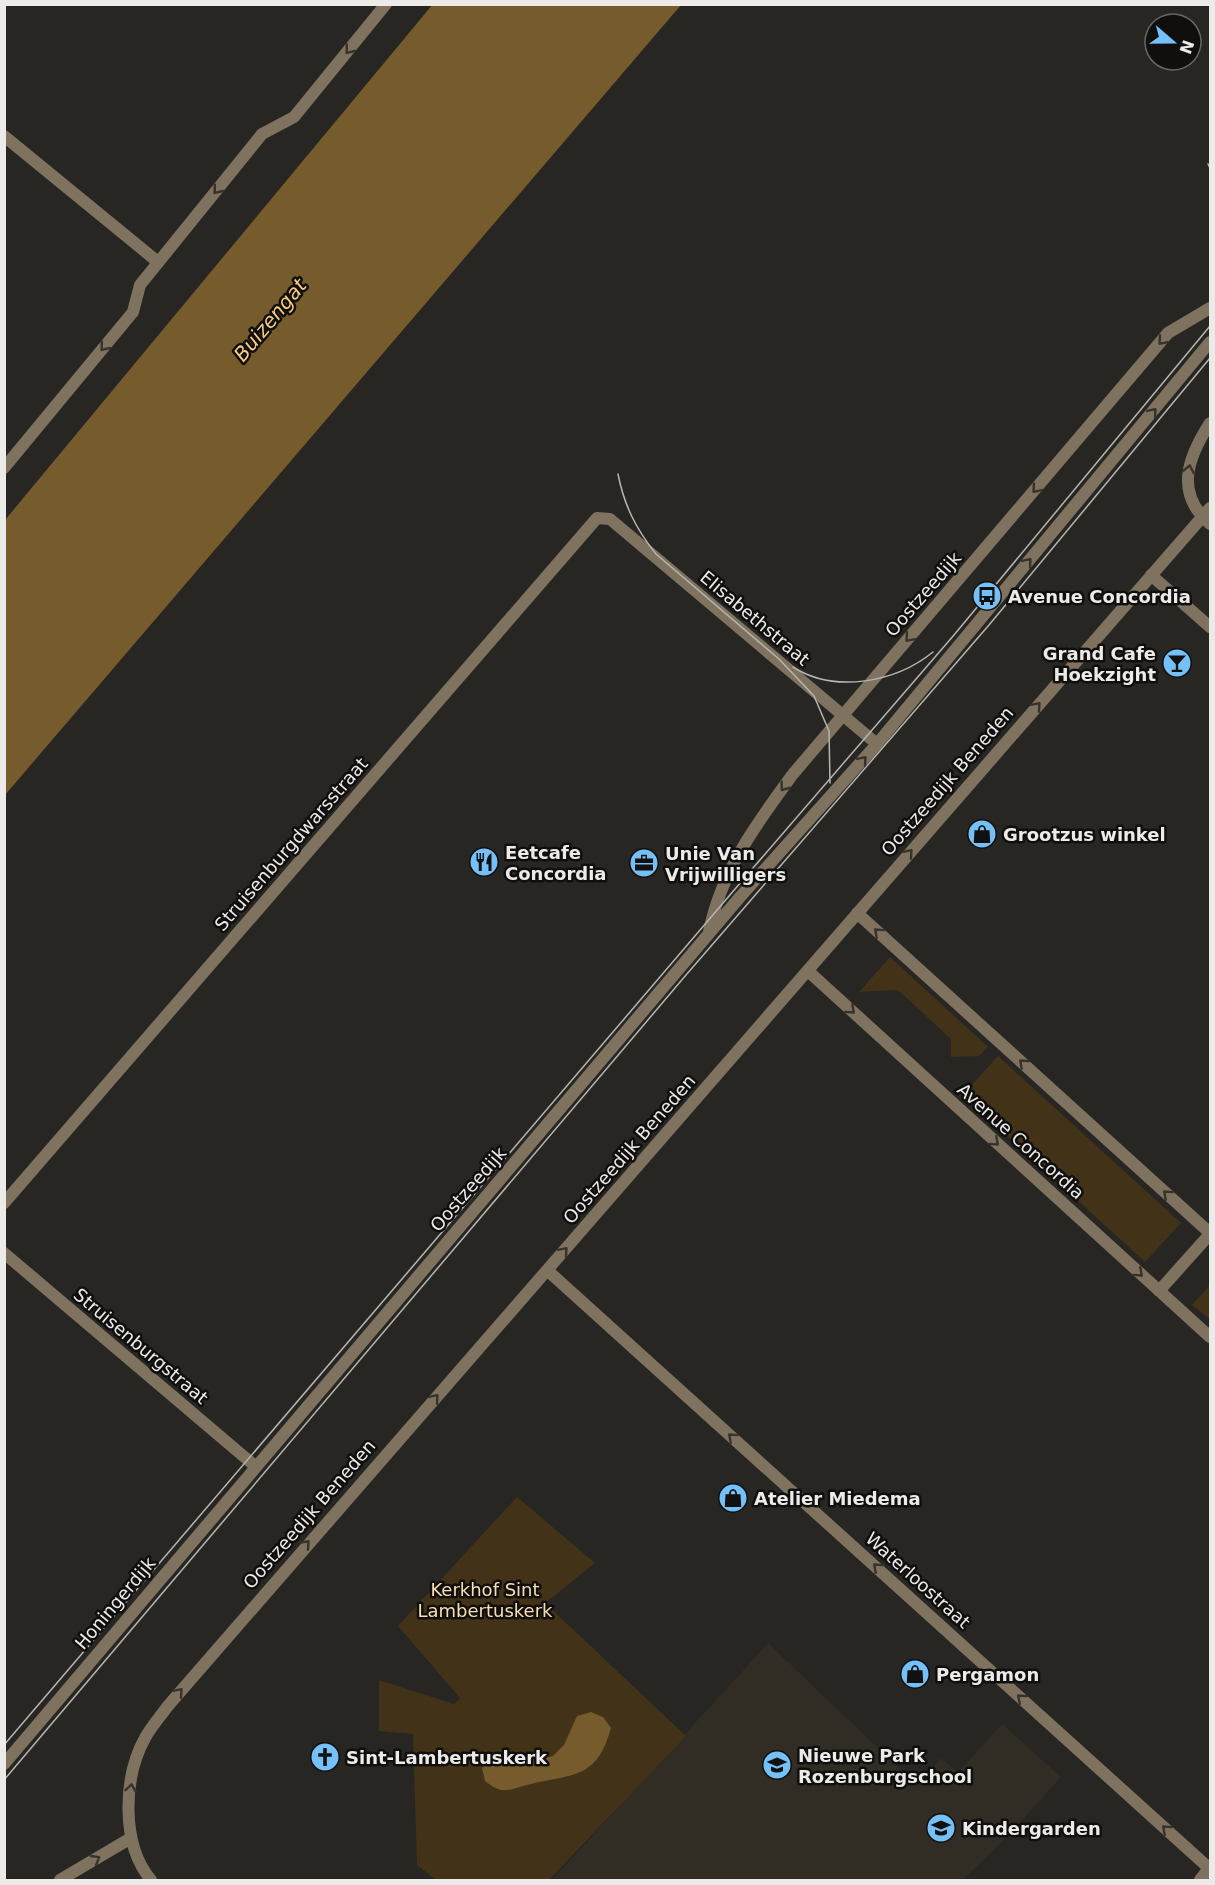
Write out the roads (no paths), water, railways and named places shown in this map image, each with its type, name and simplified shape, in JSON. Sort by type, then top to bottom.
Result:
[{"type":"street","points":[[4,468],[133,312],[140,285],[262,134],[294,117],[386,4]]},
{"type":"street","points":[[4,136],[158,262]]},
{"type":"street","name":"Oostzeedijk","points":[[708,936],[725,876],[761,817],[843,715],[1168,333],[1210,309]]},
{"type":"street","name":"Oostzeedijk","points":[[255,1466],[708,936],[877,744],[1210,342]]},
{"type":"street","points":[[1208,516],[1189,490],[1187,473],[1192,455],[1210,423]]},
{"type":"street","name":"Oostzeedijk Beneden","points":[[144,1878],[131,1838],[129,1803],[131,1781],[144,1739],[166,1707],[1151,575],[1208,516]]},
{"type":"street","name":"Struisenburgdwarsstraat","points":[[4,1203],[597,518],[610,519]]},
{"type":"street","name":"Elisabethstraat","points":[[610,519],[877,744]]},
{"type":"street","points":[[1151,575],[1210,627]]},
{"type":"street","points":[[857,913],[1210,1234],[1159,1291]]},
{"type":"street","name":"Avenue Concordia","points":[[808,971],[1210,1337]]},
{"type":"street","name":"Struisenburgstraat","points":[[4,1253],[255,1466]]},
{"type":"street","name":"Waterloostraat","points":[[547,1270],[1210,1868]]},
{"type":"street","name":"Honingerdijk","points":[[4,1764],[255,1466]]},
{"type":"street","points":[[60,1881],[131,1838]]},
{"type":"street","points":[[1200,1881],[1210,1868]]},
{"type":"water","name":"Buizengat","points":[[433,4],[681,5],[5,795],[5,520]]},
{"type":"water","points":[[591,1712],[603,1717],[611,1728],[598,1758],[589,1767],[569,1776],[510,1790],[501,1790],[485,1781],[482,1768],[492,1757],[517,1755],[541,1759],[553,1756],[564,1745],[577,1716]]},
{"type":"tram line","points":[[1208,164],[1210,168]]},
{"type":"tram line","points":[[4,1745],[954,635],[1210,326]]},
{"type":"tram line","points":[[4,1780],[686,975],[989,625],[1210,358]]},
{"type":"tram line","points":[[618,474],[632,516],[656,554],[779,659],[814,696],[829,731],[830,783]]},
{"type":"tram line","points":[[793,667],[827,680],[865,681],[901,671],[933,652]]},
{"type":"place","name":"Avenue Concordia","points":[[987,596]]},
{"type":"place","name":"Grand Cafe Hoekzight","points":[[1177,663]]},
{"type":"place","name":"Grootzus winkel","points":[[982,834]]},
{"type":"place","name":"Eetcafe Concordia","points":[[484,862]]},
{"type":"place","name":"Unie Van Vrijwilligers","points":[[644,863]]},
{"type":"place","name":"Atelier Miedema","points":[[733,1498]]},
{"type":"place","name":"Pergamon","points":[[915,1674]]},
{"type":"place","name":"Sint-Lambertuskerk","points":[[325,1757]]},
{"type":"place","name":"Nieuwe Park Rozenburgschool","points":[[777,1765]]},
{"type":"place","name":"Kindergarden","points":[[941,1828]]},
{"type":"park label","name":"Kerkhof Sint Lambertuskerk","points":[[485,1599]]}]
